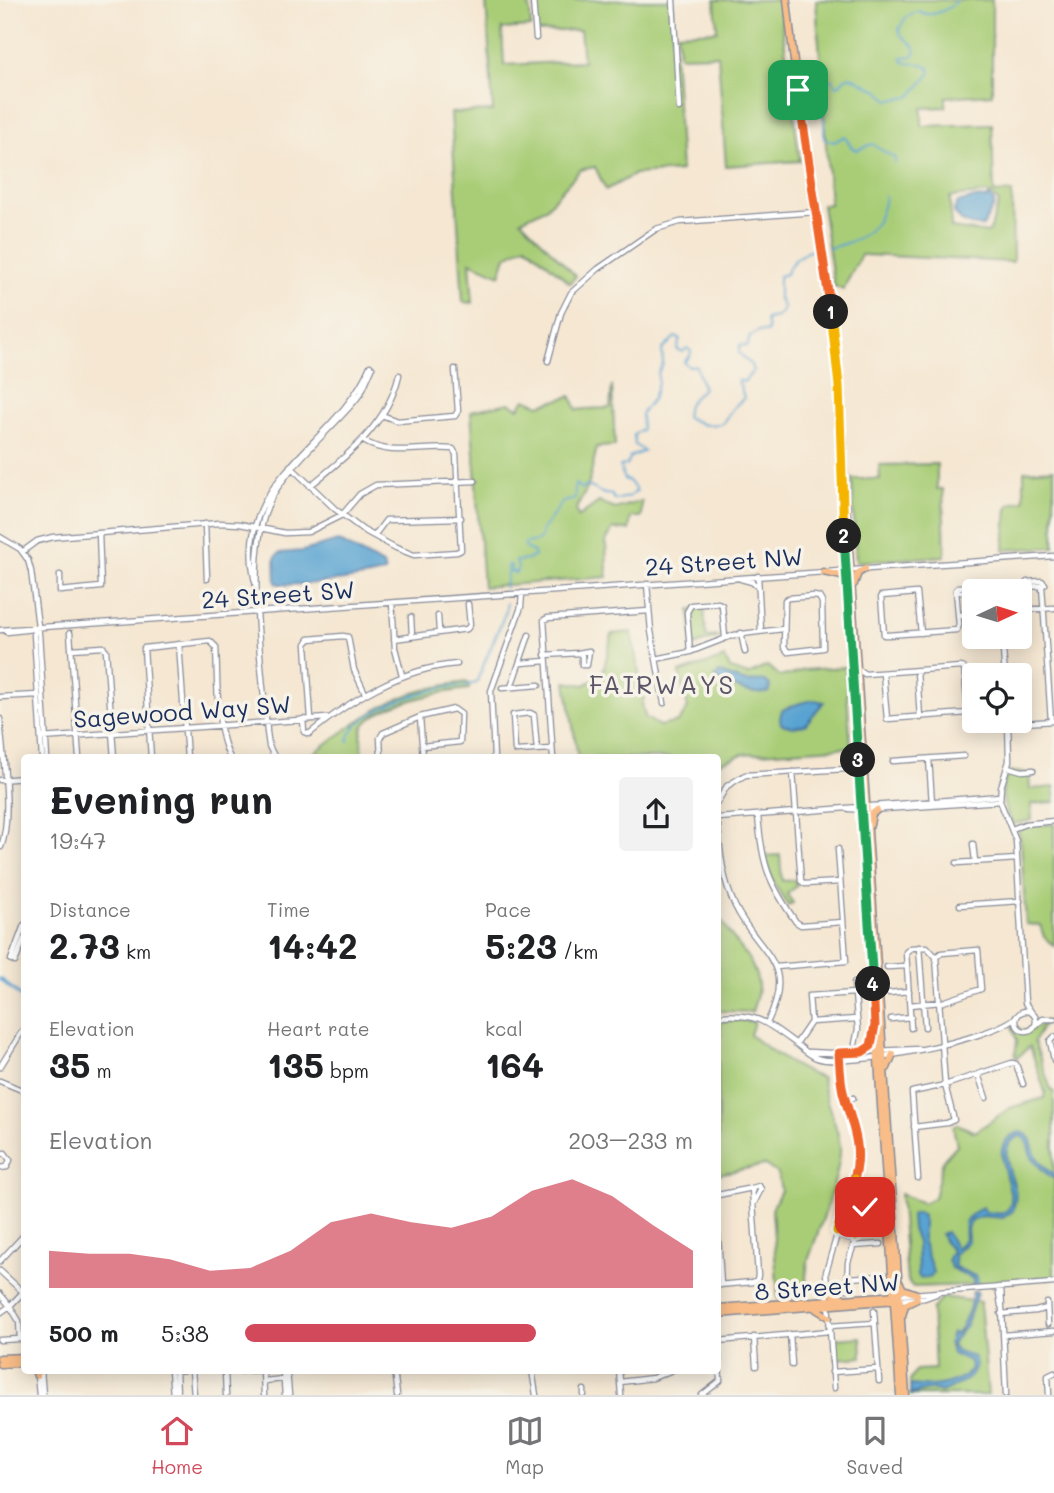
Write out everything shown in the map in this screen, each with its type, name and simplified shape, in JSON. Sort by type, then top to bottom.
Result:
[{"type":"main road","points":[[787,0],[835,341],[848,570],[857,668],[875,1025],[885,1080],[900,1395]]},
{"type":"main road","points":[[852,600],[855,577],[865,569]]},
{"type":"main road","points":[[848,570],[895,1277],[904,1289],[917,1296],[905,1306],[901,1325]]},
{"type":"main road","points":[[823,572],[842,576],[847,582]]},
{"type":"main road","points":[[868,841],[871,817],[877,810]]},
{"type":"main road","points":[[862,1052],[871,1046],[875,1025]]},
{"type":"main road","points":[[885,1080],[887,1062],[893,1054]]},
{"type":"main road","points":[[879,1296],[887,1290],[895,1277]]},
{"type":"main road","points":[[827,1288],[834,1295],[847,1299]]},
{"type":"main road","name":"8 Street NW","points":[[721,1314],[810,1307],[879,1296],[896,1298]]},
{"type":"main road","points":[[896,1298],[901,1325],[906,1395]]},
{"type":"main road","name":"8 Street NW","points":[[721,1308],[871,1303],[896,1298]]},
{"type":"main road","points":[[871,1303],[889,1307],[895,1319]]},
{"type":"main road","points":[[810,1307],[829,1317]]},
{"type":"main road","points":[[0,1358],[21,1357]]},
{"type":"main road","points":[[0,1364],[21,1364]]},
{"type":"street","points":[[533,0],[536,38]]},
{"type":"street","points":[[673,0],[679,108]]},
{"type":"street","points":[[548,361],[561,313],[571,293],[598,269],[656,229],[688,221],[817,212]]},
{"type":"street","points":[[273,754],[269,747],[266,722],[253,558],[259,513],[272,487],[353,403],[364,387],[371,367]]},
{"type":"street","points":[[382,415],[397,421],[455,416],[458,411],[455,369]]},
{"type":"street","points":[[310,486],[362,440],[382,415],[399,375]]},
{"type":"street","points":[[291,467],[342,515],[374,536],[414,555],[457,552],[463,548],[456,454],[453,449],[393,450],[379,448],[362,440]]},
{"type":"street","points":[[22,552],[48,537],[205,524],[230,523],[285,533],[300,533],[324,526],[342,515],[360,494],[376,485],[475,481]]},
{"type":"street","points":[[374,536],[386,520],[461,518]]},
{"type":"street","points":[[205,524],[206,579]]},
{"type":"street","points":[[60,575],[60,591],[101,587],[99,533]]},
{"type":"street","points":[[0,537],[14,544],[22,552],[31,571],[45,754]]},
{"type":"street","name":"24 Street NW","points":[[522,593],[1054,556]]},
{"type":"street","points":[[758,576],[761,631]]},
{"type":"street","points":[[739,578],[752,582],[759,588]]},
{"type":"street","points":[[647,584],[664,703]]},
{"type":"street","points":[[631,586],[648,594]]},
{"type":"street","points":[[1032,721],[1052,721],[1042,586]]},
{"type":"street","points":[[921,633],[917,593],[881,596],[884,635],[921,633],[959,628],[956,590]]},
{"type":"street","points":[[494,754],[491,691],[521,607],[522,593]]},
{"type":"street","name":"24 Street SW","points":[[0,631],[522,593]]},
{"type":"street","points":[[820,597],[823,648],[788,652],[784,647],[783,629],[783,605],[786,599],[820,597]]},
{"type":"street","points":[[392,603],[394,639],[402,675]]},
{"type":"street","points":[[377,604],[393,614]]},
{"type":"street","points":[[394,639],[468,628],[468,604]]},
{"type":"street","points":[[690,652],[687,612],[691,605],[722,605],[726,638]]},
{"type":"street","points":[[1032,609],[1054,608]]},
{"type":"street","points":[[552,754],[543,623],[546,619],[649,611]]},
{"type":"street","points":[[240,614],[256,620],[259,628]]},
{"type":"street","points":[[958,615],[962,615]]},
{"type":"street","points":[[438,616],[439,631]]},
{"type":"street","points":[[411,617],[412,636]]},
{"type":"street","points":[[37,629],[34,642],[40,695]]},
{"type":"street","name":"24 Street SW","points":[[0,631],[37,629]]},
{"type":"street","points":[[656,659],[690,652],[741,633],[783,629]]},
{"type":"street","points":[[18,632],[30,636],[34,642]]},
{"type":"street","points":[[70,633],[79,754]]},
{"type":"street","points":[[741,633],[745,652]]},
{"type":"street","points":[[511,687],[529,635]]},
{"type":"street","points":[[311,719],[306,644],[309,639],[348,637],[354,670],[365,693]]},
{"type":"street","points":[[150,754],[144,649],[148,646],[210,641],[215,645],[221,725],[228,754]]},
{"type":"street","points":[[179,643],[187,754]]},
{"type":"street","points":[[71,649],[103,647],[106,650],[114,754]]},
{"type":"street","points":[[521,662],[578,653]]},
{"type":"street","points":[[303,719],[304,732],[307,734],[365,693],[402,675],[457,664]]},
{"type":"street","points":[[857,668],[865,674],[962,668]]},
{"type":"street","points":[[916,671],[920,718]]},
{"type":"street","points":[[883,673],[887,719],[962,714]]},
{"type":"street","points":[[858,690],[865,674]]},
{"type":"street","points":[[502,688],[539,685]]},
{"type":"street","points":[[0,697],[40,695]]},
{"type":"street","points":[[381,754],[380,738],[383,733],[420,717],[454,709],[461,714],[460,742],[422,746]]},
{"type":"street","points":[[537,750],[534,715],[513,715],[514,750],[537,750],[552,749]]},
{"type":"street","points":[[420,717],[423,754]]},
{"type":"street","name":"Sagewood Way SW","points":[[43,738],[327,718]]},
{"type":"street","points":[[0,719],[5,827],[1,847]]},
{"type":"street","points":[[721,1016],[749,1016],[767,1023],[822,1059],[862,1052],[893,1054],[925,1049],[1008,1025],[1025,1003],[1016,841],[1000,798],[1010,754],[1009,733]]},
{"type":"street","points":[[892,761],[964,756]]},
{"type":"street","points":[[929,759],[932,803]]},
{"type":"street","points":[[1008,767],[1033,770]]},
{"type":"street","points":[[721,796],[727,786],[745,775],[846,769]]},
{"type":"street","points":[[793,772],[801,881],[806,884],[840,882]]},
{"type":"street","points":[[2,780],[21,778]]},
{"type":"street","points":[[721,818],[1000,798]]},
{"type":"street","points":[[864,808],[877,810],[932,803]]},
{"type":"street","points":[[758,816],[766,872],[775,892],[796,922],[801,925],[843,922]]},
{"type":"street","points":[[1012,829],[1025,824],[1054,821]]},
{"type":"street","points":[[973,844],[975,861]]},
{"type":"street","points":[[776,967],[846,961],[838,849]]},
{"type":"street","points":[[721,852],[724,877],[735,906],[776,967],[778,994],[767,1023]]},
{"type":"street","points":[[957,863],[1017,859]]},
{"type":"street","points":[[960,905],[1020,901]]},
{"type":"street","points":[[21,935],[13,961],[21,945]]},
{"type":"street","points":[[919,947],[925,1027]]},
{"type":"street","points":[[911,1028],[907,951],[919,947],[930,948],[936,957],[945,1086],[954,1120],[947,1124],[914,1127]]},
{"type":"street","points":[[910,1004],[940,1002],[981,987],[978,950],[941,953],[936,957]]},
{"type":"street","points":[[887,967],[907,966]]},
{"type":"street","points":[[854,983],[857,1019],[855,1044]]},
{"type":"street","points":[[889,993],[909,991]]},
{"type":"street","points":[[796,1044],[811,1023],[809,996],[855,993]]},
{"type":"street","points":[[1025,1003],[1033,1014],[1035,1025]]},
{"type":"street","points":[[1018,1015],[1026,1011],[1043,1019]]},
{"type":"street","points":[[1018,1015],[1019,1028]]},
{"type":"street","points":[[891,1019],[911,1017]]},
{"type":"street","points":[[1008,1025],[1027,1031],[1043,1019],[1054,1018]]},
{"type":"street","points":[[811,1023],[857,1019]]},
{"type":"street","points":[[0,1067],[21,1032]]},
{"type":"street","points":[[1054,1037],[1049,1047],[1054,1060]]},
{"type":"street","points":[[839,1056],[925,1049]]},
{"type":"street","points":[[834,1388],[827,1303],[827,1266],[858,1162],[856,1133],[846,1101],[839,1056]]},
{"type":"street","points":[[918,1178],[912,1092],[945,1086],[1015,1063],[1023,1084]]},
{"type":"street","points":[[978,1074],[986,1098]]},
{"type":"street","points":[[0,1081],[21,1090]]},
{"type":"street","points":[[846,1101],[853,1098]]},
{"type":"street","points":[[0,1154],[5,1153],[10,1160],[7,1167],[0,1168]]},
{"type":"street","points":[[721,1194],[759,1186],[761,1189],[753,1203]]},
{"type":"street","points":[[721,1285],[753,1282],[758,1278],[752,1188]]},
{"type":"street","points":[[847,1289],[848,1262],[865,1201]]},
{"type":"street","points":[[863,1215],[879,1214]]},
{"type":"street","points":[[837,1233],[854,1241],[881,1244]]},
{"type":"street","points":[[0,1261],[21,1238]]},
{"type":"street","points":[[0,1271],[21,1289]]},
{"type":"street","points":[[847,1278],[883,1276]]},
{"type":"street","name":"8 Street NW","points":[[896,1298],[1054,1283]]},
{"type":"street","points":[[999,1287],[1006,1395]]},
{"type":"street","points":[[0,1294],[19,1321],[20,1339],[0,1340]]},
{"type":"street","points":[[0,1313],[21,1295]]},
{"type":"street","points":[[1001,1314],[1047,1308],[1048,1324]]},
{"type":"street","points":[[874,1311],[879,1381]]},
{"type":"street","points":[[721,1340],[875,1323]]},
{"type":"street","points":[[1002,1335],[1054,1331]]},
{"type":"street","points":[[790,1334],[792,1365]]},
{"type":"street","points":[[754,1336],[756,1366]]},
{"type":"street","points":[[832,1371],[878,1368]]},
{"type":"street","points":[[1049,1395],[1048,1376],[1054,1373]]},
{"type":"street","points":[[38,1374],[41,1395]]},
{"type":"street","points":[[174,1374],[175,1395]]},
{"type":"street","points":[[192,1374],[194,1395]]},
{"type":"street","points":[[225,1374],[226,1395]]},
{"type":"street","points":[[262,1374],[264,1395]]},
{"type":"street","points":[[285,1374],[287,1395]]},
{"type":"street","points":[[394,1374],[397,1395]]},
{"type":"street","points":[[534,1374],[536,1395]]},
{"type":"street","points":[[619,1374],[621,1395]]},
{"type":"street","points":[[620,1382],[654,1374]]},
{"type":"street","points":[[702,1395],[717,1385],[721,1374]]},
{"type":"street","points":[[264,1381],[286,1379]]},
{"type":"green space","points":[[486,0],[529,0],[531,27],[502,29],[504,65],[583,61],[580,30],[537,32],[535,0],[671,0],[681,171],[635,174],[606,190],[595,167],[580,170],[546,208],[521,220],[576,276],[570,283],[526,245],[506,257],[500,275],[470,262],[473,303],[463,302],[451,113],[493,111]]},
{"type":"green space","points":[[715,0],[779,0],[800,161],[726,166],[718,55],[679,56],[677,33],[717,31]]},
{"type":"green space","points":[[816,0],[992,0],[992,94],[946,97],[946,107],[922,108],[922,126],[992,124],[994,193],[1012,192],[1013,262],[861,255],[843,290],[834,286],[822,205],[830,204]],"holes":[[[989,193],[999,202],[988,233],[951,228],[950,197]]]},
{"type":"green space","points":[[612,385],[615,446],[597,447],[588,487],[576,509],[578,517],[599,502],[615,509],[642,501],[641,517],[631,517],[629,530],[613,529],[606,541],[607,577],[483,587],[471,411],[509,403],[519,408],[525,399],[540,405],[571,396],[577,410],[610,408]]},
{"type":"green space","points":[[937,464],[937,489],[943,489],[945,556],[856,562],[852,479],[880,479],[879,465]]},
{"type":"green space","points":[[1054,469],[1054,547],[1004,550],[1007,509],[1010,504],[1024,501],[1024,471]]},
{"type":"green space","points":[[704,607],[706,637],[721,636],[693,646],[690,610]]},
{"type":"green space","points":[[631,632],[644,698],[642,703],[645,717],[659,726],[678,722],[688,708],[679,673],[725,658],[730,669],[748,675],[767,666],[780,676],[803,670],[845,667],[851,747],[743,754],[721,762],[721,754],[577,754],[566,682],[584,685],[602,676],[612,634]]},
{"type":"green space","points":[[468,682],[469,689],[409,701],[378,713],[362,730],[363,754],[313,754],[382,707],[420,691]]},
{"type":"green space","points":[[1011,772],[1029,773],[1030,789],[1054,787],[1054,802],[1031,804],[1032,820],[1014,824],[1006,812],[1003,797],[1004,783]]},
{"type":"green space","points":[[1054,824],[1054,946],[1044,937],[1040,925],[1026,924],[1018,830],[1026,826]]},
{"type":"green space","points":[[780,855],[782,881],[796,880],[797,886],[787,894],[793,903],[788,906],[773,882],[765,856]]},
{"type":"green space","points":[[721,920],[747,956],[756,975],[758,988],[752,1012],[721,1011]]},
{"type":"green space","points":[[721,1021],[754,1022],[750,1035],[793,1065],[822,1078],[839,1137],[840,1157],[808,1261],[807,1297],[778,1299],[772,1209],[781,1190],[778,1174],[765,1165],[721,1173]]},
{"type":"green space","points":[[1045,1022],[1034,1041],[1054,1092],[1054,1278],[913,1287],[907,1280],[900,1194],[923,1203],[934,1198],[943,1160],[957,1145],[953,1127],[957,1124],[975,1132],[1010,1108],[1044,1098],[1045,1092],[1030,1046],[1015,1057],[1017,1041],[1012,1026],[1028,1032]]},
{"type":"green space","points":[[942,1297],[980,1302],[988,1395],[910,1395],[910,1381],[916,1370],[935,1369],[932,1310]]},
{"type":"green space","points":[[861,1337],[862,1357],[836,1359],[835,1339]]},
{"type":"water","points":[[989,196],[994,206],[983,226],[966,223],[959,219],[954,211],[957,203],[975,198],[987,199]]},
{"type":"water","points":[[338,541],[383,565],[385,572],[330,582],[276,583],[275,558],[279,553],[303,551]]},
{"type":"water","points":[[719,673],[744,681],[765,681],[770,685],[769,692],[755,693],[735,688],[716,679],[714,677]]},
{"type":"water","points":[[814,700],[824,702],[805,725],[793,727],[781,724],[782,710]]},
{"type":"water","points":[[1021,1132],[1030,1138],[1036,1156],[1054,1174],[1054,1179],[1037,1164],[1021,1136],[1013,1140],[1009,1145],[1007,1159],[1016,1195],[1013,1211],[1003,1218],[982,1216],[972,1220],[967,1228],[968,1241],[954,1255],[955,1267],[977,1277],[978,1285],[973,1287],[973,1279],[951,1268],[948,1259],[952,1250],[941,1234],[946,1232],[956,1248],[965,1239],[965,1223],[972,1214],[982,1207],[986,1212],[998,1214],[1010,1207],[1011,1198],[1002,1160],[1002,1148],[1008,1139]]},
{"type":"water","points":[[914,1213],[923,1216],[923,1242],[933,1272],[931,1277],[920,1278],[918,1275],[917,1243],[911,1215]]},
{"type":"water","points":[[973,1291],[977,1293],[966,1326],[952,1346],[957,1352],[974,1357],[974,1370],[960,1384],[941,1392],[930,1390],[912,1394],[911,1385],[943,1384],[958,1379],[971,1370],[970,1361],[952,1354],[949,1342],[952,1333],[960,1330],[969,1310]]},
{"type":"waterway","points":[[895,163],[895,158],[872,144],[857,150],[851,147],[845,136],[834,142],[824,139],[824,119],[816,96],[829,80],[833,80],[836,86],[850,76],[879,91],[889,100],[910,97],[930,74],[930,70],[924,65],[902,61],[902,57],[913,56],[916,51],[899,29],[906,17],[919,11],[928,14],[939,12],[957,0]]},
{"type":"waterway","points":[[829,248],[868,232],[879,217],[885,196]]},
{"type":"waterway","points":[[505,589],[508,565],[511,565],[510,571],[516,573],[516,561],[535,556],[534,552],[525,548],[525,543],[538,541],[542,536],[541,531],[561,504],[575,499],[575,484],[582,489],[586,486],[604,494],[611,494],[615,500],[628,497],[637,491],[624,479],[620,466],[627,465],[630,457],[644,451],[635,445],[634,434],[642,430],[641,414],[653,398],[658,373],[663,364],[662,350],[675,337],[680,339],[677,350],[683,352],[687,348],[691,351],[684,362],[688,366],[696,366],[703,388],[688,404],[686,417],[704,425],[722,424],[744,398],[738,380],[744,382],[753,371],[751,365],[739,353],[740,345],[747,346],[750,337],[758,331],[768,331],[766,319],[777,317],[784,309],[779,299],[779,276],[786,274],[801,255],[814,250]]},
{"type":"waterway","points":[[348,741],[352,731],[361,722],[386,706],[428,692],[476,683],[506,611],[506,603]]},
{"type":"waterway","points":[[0,979],[21,996]]},
{"type":"district","name":"FAIRWAYS","points":[[662,684]]},
{"type":"route","points":[[798,90],[835,341],[839,386],[843,518],[875,1025],[869,1048],[862,1052],[839,1053],[842,1089],[858,1143],[858,1162],[837,1231],[856,1236],[865,1207]]}]
